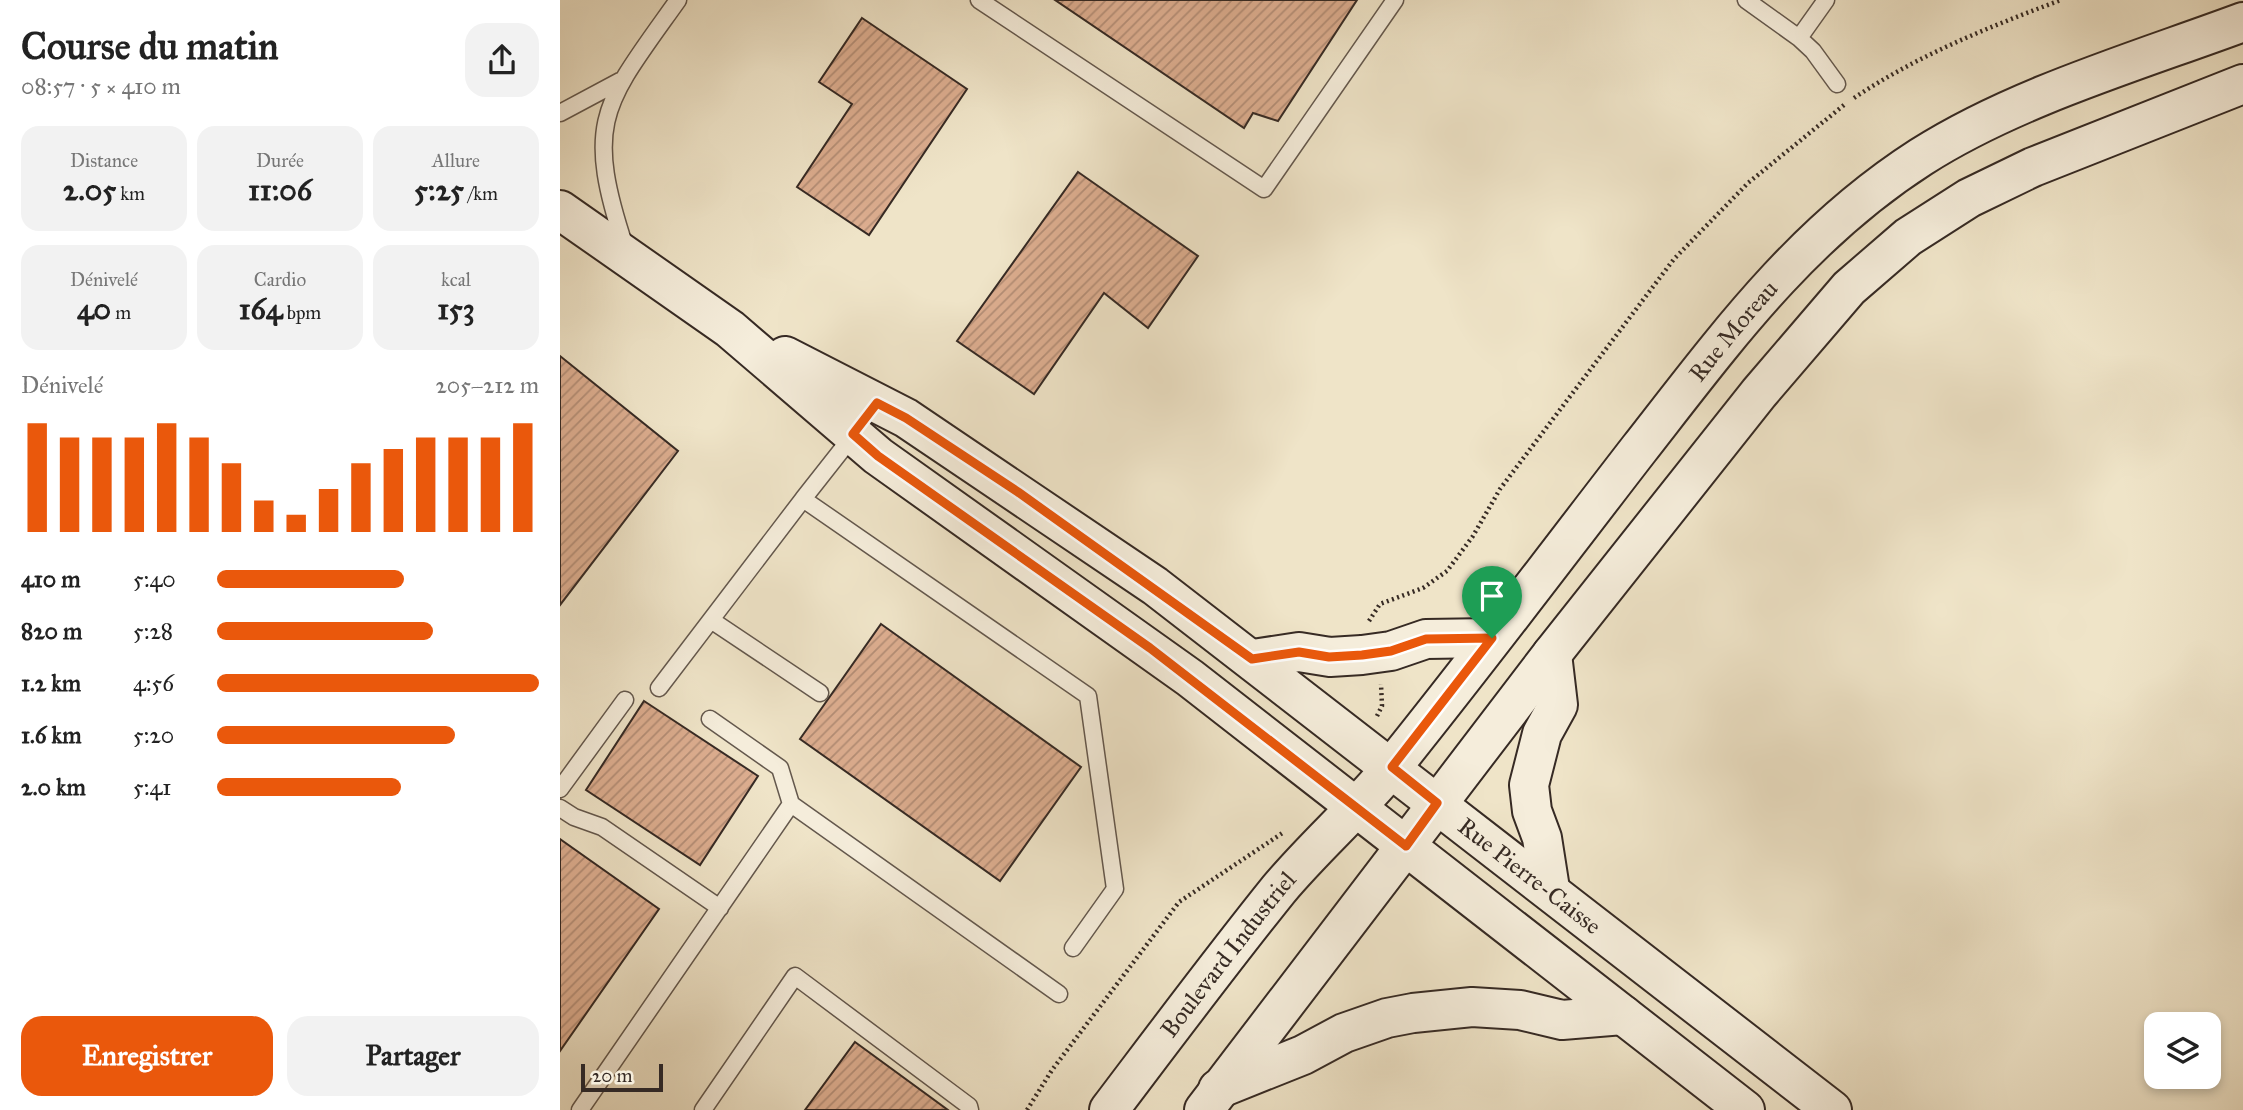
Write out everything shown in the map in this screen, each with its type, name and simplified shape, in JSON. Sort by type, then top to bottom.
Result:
[{"type":"main road","name":"Rue Moreau","points":[[1358,808],[1757,300],[1803,250],[1848,209],[1922,156],[1988,121],[2243,22]]},
{"type":"main road","points":[[1211,1100],[1552,654],[1811,330],[1888,252],[1950,209],[2011,177],[2243,84]]},
{"type":"main road","name":"Rue Pierre-Caisse","points":[[560,210],[865,419],[902,474],[1150,648],[1745,1110]]},
{"type":"main road","name":"Rue Pierre-Caisse","points":[[865,419],[906,418],[1018,492],[1252,659],[1832,1110]]},
{"type":"main road","points":[[1252,659],[1299,652],[1329,657],[1362,655],[1391,651],[1426,639],[1492,638]]},
{"type":"main road","points":[[1550,889],[1542,838],[1532,811],[1529,785],[1534,756],[1558,705],[1552,654]]},
{"type":"main road","name":"Boulevard Industriel","points":[[1109,1110],[1279,889],[1326,837],[1358,808]]},
{"type":"main road","points":[[1211,1100],[1354,1029],[1413,1013],[1472,1007],[1520,1010],[1562,1020],[1623,1015]]},
{"type":"lane","points":[[628,256],[608,194],[602,144],[606,113],[620,81],[678,0]]},
{"type":"lane","points":[[979,0],[1264,189],[1395,0]]},
{"type":"lane","points":[[1746,0],[1813,51],[1836,84]]},
{"type":"lane","points":[[1799,38],[1826,0]]},
{"type":"lane","points":[[560,113],[620,81]]},
{"type":"lane","points":[[659,688],[865,419]]},
{"type":"lane","points":[[803,499],[1088,696],[1115,889],[1073,948]]},
{"type":"lane","points":[[711,620],[820,692]]},
{"type":"lane","points":[[560,789],[625,701]]},
{"type":"lane","points":[[710,719],[780,768],[791,804],[1059,994]]},
{"type":"lane","points":[[580,1110],[791,804]]},
{"type":"lane","points":[[560,808],[574,817],[602,827],[720,908]]},
{"type":"lane","points":[[703,1110],[794,976],[969,1106],[970,1110]]},
{"type":"path","points":[[1370,630],[1370,618],[1380,604],[1423,588],[1447,571],[1459,557],[1500,489],[1662,275],[1697,234],[1748,183],[1838,109],[1893,73],[1982,31],[2061,0]]},
{"type":"path","points":[[1372,724],[1382,706],[1381,681]]},
{"type":"path","name":"Boulevard Industriel","points":[[1027,1110],[1052,1070],[1179,902],[1287,829]]},
{"type":"building","points":[[1055,0],[1357,0],[1278,121],[1253,113],[1244,128]]},
{"type":"building","points":[[862,18],[967,89],[869,235],[797,187],[852,104],[819,82]]},
{"type":"building","points":[[1078,172],[1198,256],[1148,328],[1104,293],[1034,394],[957,341]]},
{"type":"building","points":[[560,356],[678,451],[560,605]]},
{"type":"building","points":[[881,624],[1081,767],[1000,881],[800,739]]},
{"type":"building","points":[[644,701],[758,776],[700,865],[586,790]]},
{"type":"building","points":[[560,839],[659,909],[560,1051]]},
{"type":"building","points":[[855,1042],[948,1110],[805,1110]]},
{"type":"route","points":[[877,403],[906,418],[1155,586],[1252,659],[1299,652],[1329,657],[1375,654],[1426,639],[1492,638],[1392,767],[1437,803],[1406,846],[1150,648],[902,474],[853,434],[877,403]]}]
